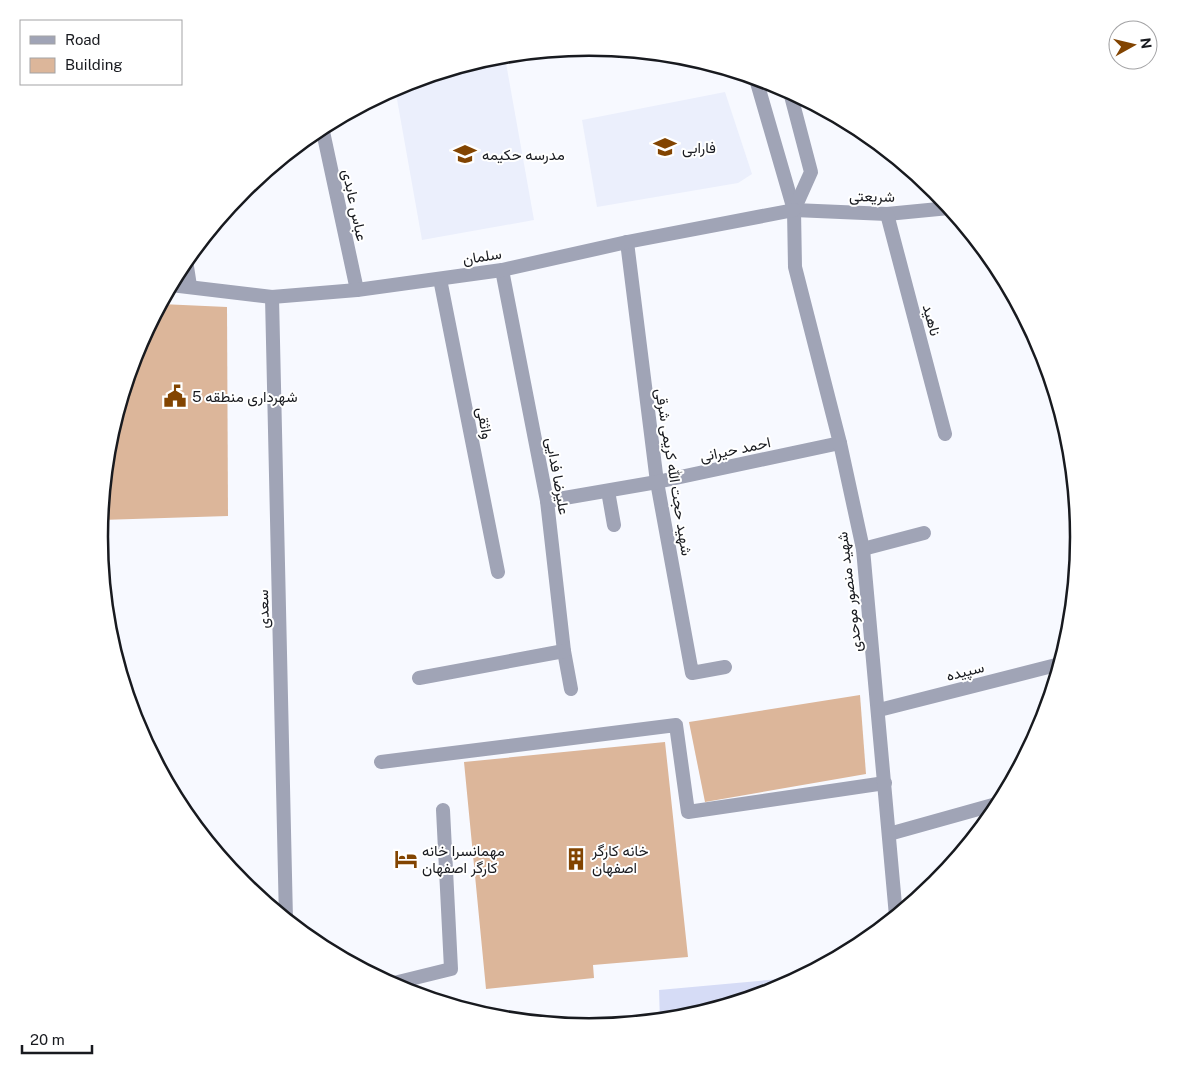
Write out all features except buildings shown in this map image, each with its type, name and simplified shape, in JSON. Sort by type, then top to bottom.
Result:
[{"type":"street","name":"شهید منصور موحدی","points":[[758,87],[794,210],[795,267],[840,443],[863,549],[895,908]]},
{"type":"street","name":"شهید منصور موحدی","points":[[793,102],[811,172],[794,210]]},
{"type":"street","name":"عباس عابدی","points":[[324,136],[357,290]]},
{"type":"street","name":"شریعتی","points":[[794,210],[887,214],[940,209]]},
{"type":"street","name":"سلمان","points":[[180,285],[272,297],[357,290],[502,270],[627,242],[794,210]]},
{"type":"street","name":"ناهید","points":[[887,214],[945,434]]},
{"type":"street","name":"شهید حجت الله کریمی شرقی","points":[[627,242],[657,482],[692,673],[726,667]]},
{"type":"street","name":"علیرضا فدایی","points":[[502,270],[547,500],[564,651],[571,689]]},
{"type":"street","points":[[188,272],[190,286]]},
{"type":"street","name":"واثقی","points":[[440,279],[498,572]]},
{"type":"street","name":"سعدی","points":[[272,297],[286,910]]},
{"type":"street","name":"احمد حیرانی","points":[[547,500],[657,482],[840,443]]},
{"type":"street","points":[[608,491],[614,525]]},
{"type":"street","points":[[863,549],[924,533]]},
{"type":"street","points":[[419,678],[564,651]]},
{"type":"street","name":"سپیده","points":[[878,710],[1053,666]]},
{"type":"street","points":[[381,762],[676,725],[688,812],[885,783]]},
{"type":"street","points":[[889,834],[988,806]]},
{"type":"street","points":[[403,981],[452,969],[443,810]]},
{"type":"shaded area","name":"مدرسه حکیمه","points":[[506,63],[534,220],[422,240],[397,97],[434,82]]},
{"type":"shaded area","name":"فارابی","points":[[725,92],[752,174],[738,183],[597,207],[582,120]]},
{"type":"shaded area","points":[[780,979],[714,1002],[660,1014],[659,990]]},
{"type":"place","name":"فارابی","points":[[665,147]]},
{"type":"place","name":"مدرسه حکیمه","points":[[465,154]]},
{"type":"place","name":"شهرداری منطقه 5","points":[[175,396]]},
{"type":"place","name":"مهمانسرا خانه کارگر اصفهان","points":[[406,859]]},
{"type":"place","name":"خانه کارگر اصفهان","points":[[576,859]]}]
